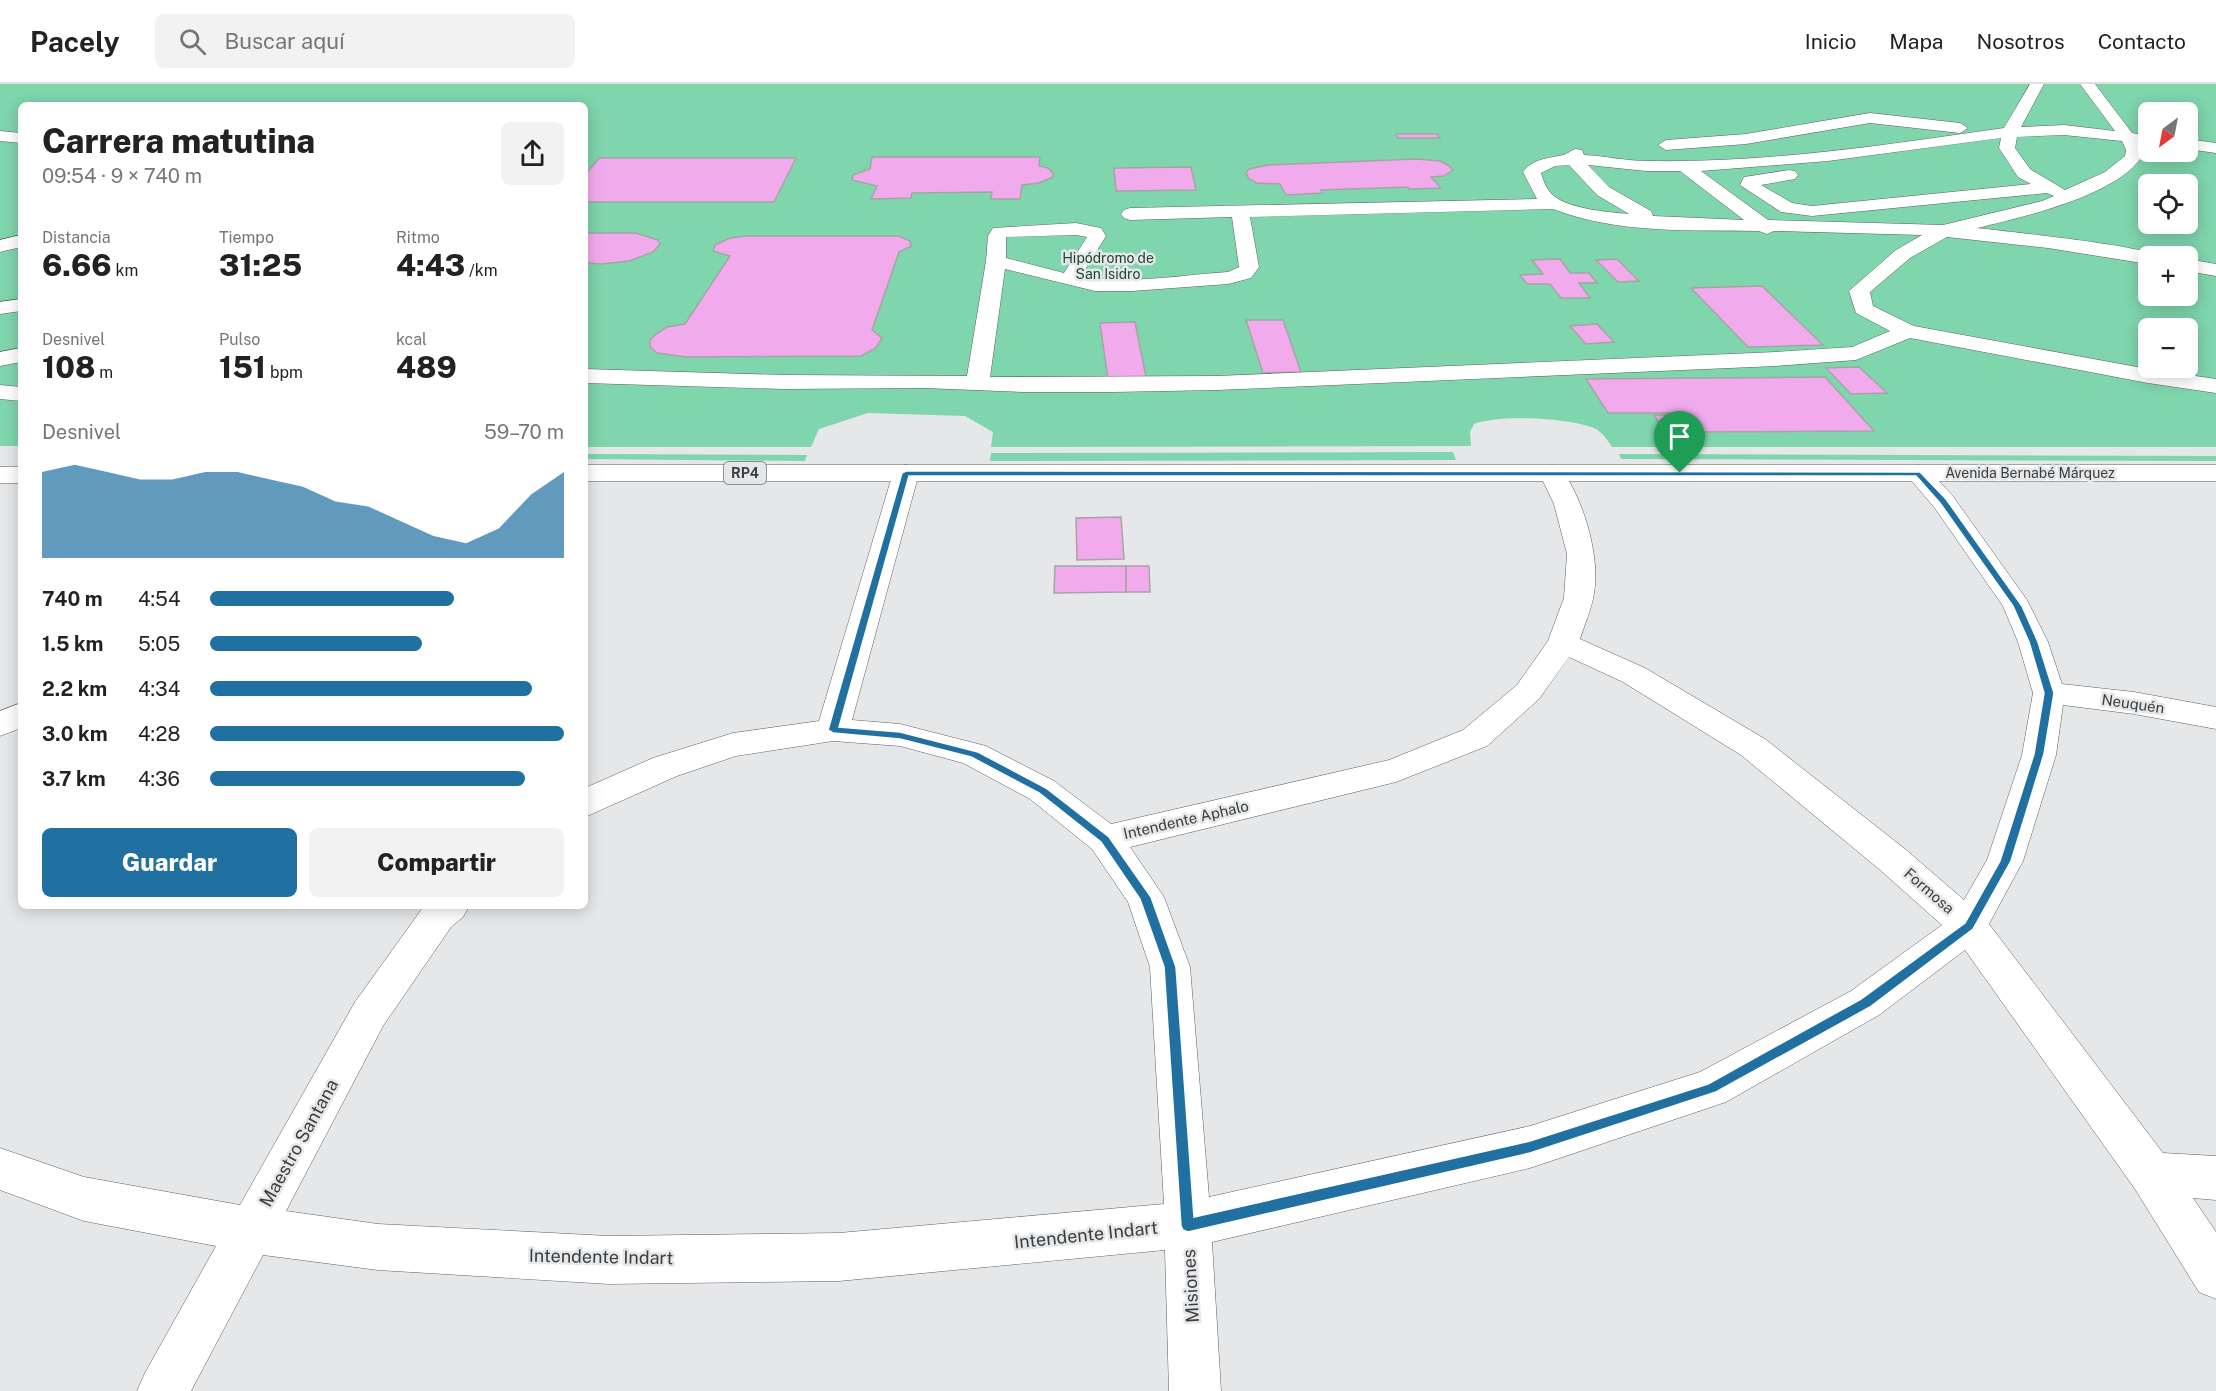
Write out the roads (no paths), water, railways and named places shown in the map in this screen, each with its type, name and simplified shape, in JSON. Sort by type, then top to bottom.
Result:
[{"type":"street","points":[[2037,84],[2003,138],[1750,181],[1749,185],[1787,208],[1800,211],[2050,188]]},
{"type":"street","points":[[2087,84],[2098,102],[2127,136],[2134,149],[2133,158],[2111,176],[2048,205],[1944,231],[1903,254],[1859,291],[1863,309],[1908,331],[2216,387]]},
{"type":"street","points":[[1648,146],[1746,139],[1870,118],[1935,124],[2003,138],[2024,173],[2068,197]]},
{"type":"street","points":[[1555,204],[1540,195],[1532,172],[1542,164],[1572,158],[1645,166],[1684,166],[1835,155],[2064,130],[2138,138]]},
{"type":"street","points":[[0,136],[18,138]]},
{"type":"street","points":[[2198,146],[2216,148]]},
{"type":"street","points":[[1572,158],[1580,152],[1626,147]]},
{"type":"street","points":[[1572,158],[1604,191],[1656,222]]},
{"type":"street","points":[[1684,166],[1767,228]]},
{"type":"street","points":[[1943,181],[2024,173]]},
{"type":"street","points":[[1768,197],[1814,193]]},
{"type":"street","points":[[1921,200],[1965,224]]},
{"type":"street","points":[[1130,214],[1555,204],[1620,218],[1656,222],[1767,228],[1882,228],[1944,231],[2012,238],[2138,257]]},
{"type":"street","points":[[1850,207],[1882,228]]},
{"type":"street","points":[[996,261],[1095,285],[1132,285],[1228,278],[1244,274],[1249,267],[1240,212]]},
{"type":"street","points":[[977,384],[996,261],[997,236],[1000,232],[1076,229],[1094,232],[1097,236],[1069,280]]},
{"type":"street","points":[[0,246],[18,242]]},
{"type":"street","points":[[2198,267],[2216,270]]},
{"type":"street","points":[[0,308],[18,305]]},
{"type":"street","points":[[588,376],[784,382],[925,381],[1058,385],[1217,382],[1776,359],[1856,353],[1908,331]]},
{"type":"street","points":[[0,359],[18,356]]},
{"type":"street","points":[[0,392],[18,394]]},
{"type":"street","name":"Avenida Bernabé Márquez","points":[[588,473],[2216,473]]},
{"type":"street","points":[[833,730],[906,473]]},
{"type":"street","name":"Intendente Aphalo","points":[[588,802],[665,766],[733,745],[833,730],[900,735],[974,754],[1042,790],[1105,839],[1395,770],[1475,738],[1528,692],[1563,643],[1579,598],[1581,554],[1566,504],[1552,473]]},
{"type":"street","name":"Intendente Indart","points":[[0,1169],[84,1199],[251,1230],[378,1247],[609,1260],[839,1257],[1188,1226],[1530,1147],[1711,1088],[1865,1003],[1969,926],[2005,861],[2039,754],[2049,693],[2033,642],[2017,606],[1943,501],[1918,473]]},
{"type":"street","points":[[0,475],[18,475]]},
{"type":"street","name":"Formosa","points":[[1563,643],[1634,675],[1753,747],[1892,859],[1969,926],[2151,1174],[2216,1275]]},
{"type":"street","name":"Neuquén","points":[[2049,693],[2134,703],[2216,718]]},
{"type":"street","points":[[0,725],[18,716]]},
{"type":"street","name":"Misiones","points":[[1105,839],[1145,897],[1170,967],[1188,1226],[1195,1391]]},
{"type":"street","name":"Maestro Santana","points":[[163,1391],[369,1014],[438,916],[446,909]]},
{"type":"street","points":[[2151,1174],[2216,1178]]},
{"type":"park label","name":"Hipódromo de San Isidro","points":[[1108,266]]}]
